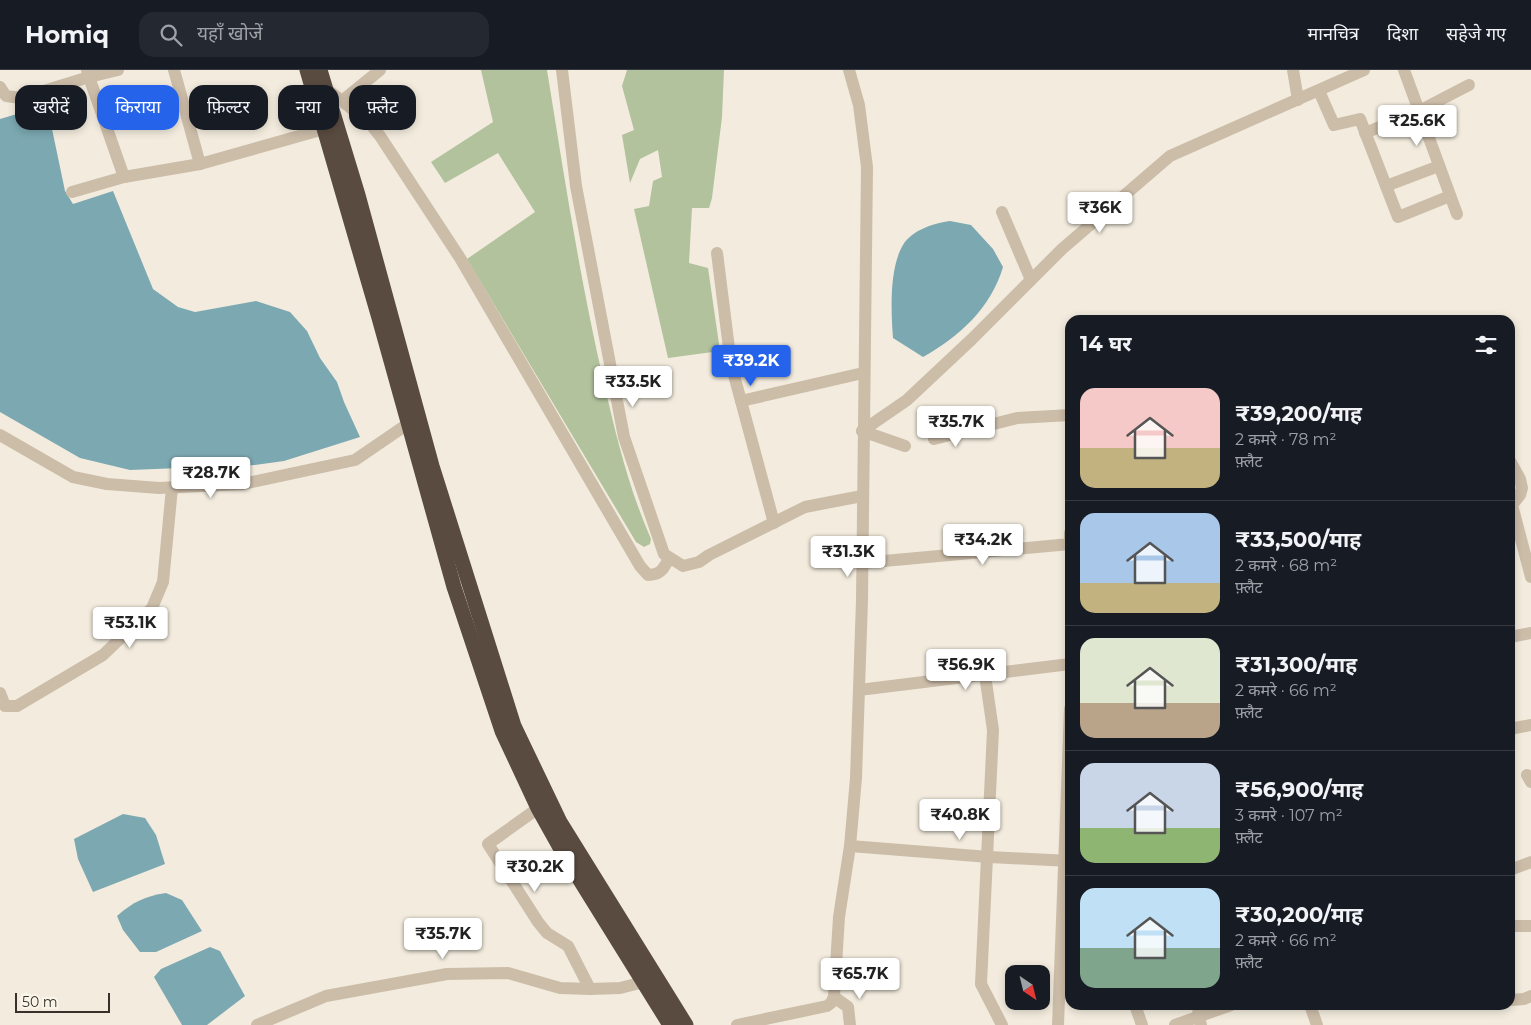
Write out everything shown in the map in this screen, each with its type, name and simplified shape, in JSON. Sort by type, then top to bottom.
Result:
[{"type":"highway","points":[[307,70],[311,85]]},
{"type":"highway","points":[[320,70],[324,85]]},
{"type":"highway","points":[[324,130],[414,419],[514,726],[543,804],[585,890],[670,1025]]},
{"type":"highway","points":[[336,130],[414,419]]},
{"type":"highway","points":[[543,804],[560,822],[686,1025]]},
{"type":"street","points":[[0,87],[6,96],[21,98],[88,74],[118,70]]},
{"type":"street","points":[[174,70],[200,164]]},
{"type":"street","points":[[342,101],[380,70]]},
{"type":"street","points":[[562,70],[576,186],[624,438],[664,554],[683,566],[699,562],[709,555],[805,507],[862,496]]},
{"type":"street","points":[[737,1025],[827,1006],[834,997],[839,917],[850,846],[856,778],[862,562],[862,431],[867,167],[859,105],[850,70]]},
{"type":"street","points":[[1293,70],[1298,100]]},
{"type":"street","points":[[862,431],[907,400],[1068,244],[1170,156],[1364,70]]},
{"type":"street","points":[[1404,70],[1457,214]]},
{"type":"street","points":[[88,74],[124,177]]},
{"type":"street","points":[[1365,133],[1419,111],[1470,86]]},
{"type":"street","points":[[1319,91],[1334,126],[1360,119],[1398,217],[1450,196]]},
{"type":"street","points":[[339,99],[369,122],[380,136],[460,258],[640,566],[648,575],[656,575],[664,569],[669,558]]},
{"type":"street","points":[[72,192],[124,177],[200,164],[320,130]]},
{"type":"street","points":[[1386,186],[1439,166]]},
{"type":"street","points":[[1002,212],[1031,280]]},
{"type":"street","points":[[717,253],[731,364],[774,523]]},
{"type":"street","points":[[741,401],[863,373]]},
{"type":"street","points":[[934,439],[1018,418],[1065,415]]},
{"type":"street","points":[[0,435],[73,477],[108,484],[172,488],[242,484],[355,460],[414,419]]},
{"type":"street","points":[[862,431],[905,446]]},
{"type":"street","points":[[1515,470],[1520,479],[1520,495],[1515,501]]},
{"type":"street","points":[[0,693],[2,706],[17,706],[103,655],[152,608],[163,582],[172,488]]},
{"type":"street","points":[[1515,516],[1531,577]]},
{"type":"street","points":[[862,562],[1065,545]]},
{"type":"street","points":[[1515,636],[1531,633]]},
{"type":"street","points":[[859,690],[1065,665]]},
{"type":"street","points":[[985,675],[993,730],[989,857],[981,984],[1002,1025]]},
{"type":"street","points":[[1515,728],[1531,725]]},
{"type":"street","points":[[543,804],[488,844],[538,922],[547,933],[568,946],[590,989]]},
{"type":"street","points":[[850,846],[1065,861]]},
{"type":"street","points":[[1515,865],[1531,862]]},
{"type":"street","points":[[1058,1025],[1065,897]]},
{"type":"street","points":[[1515,926],[1531,926]]},
{"type":"street","points":[[258,1025],[326,996],[447,974],[508,973],[560,988],[620,988],[644,982]]},
{"type":"street","points":[[1515,1000],[1531,996]]},
{"type":"street","points":[[834,997],[848,1007],[850,1025]]},
{"type":"street","points":[[1137,1010],[1142,1025]]},
{"type":"street","points":[[1175,1025],[1215,1010]]},
{"type":"street","points":[[1312,1010],[1317,1025]]},
{"type":"green space","points":[[481,70],[547,70],[595,344],[624,462],[636,501],[651,539],[650,544],[644,547],[636,542],[467,259],[535,212],[498,153],[445,183],[431,162],[493,122]]},
{"type":"green space","points":[[627,70],[724,70],[722,117],[712,198],[709,208],[692,208],[689,263],[708,268],[720,351],[668,358],[634,209],[649,206],[653,181],[662,177],[658,150],[640,159],[630,183],[622,135],[634,130],[622,86]]},
{"type":"water","points":[[15,115],[15,130],[52,130],[65,191],[73,204],[113,191],[153,289],[178,307],[195,312],[256,301],[290,312],[307,331],[320,358],[337,382],[360,437],[284,461],[255,465],[130,470],[80,458],[0,412],[0,119]]},
{"type":"water","points":[[950,221],[971,225],[993,249],[1003,267],[998,282],[990,296],[972,320],[961,331],[923,357],[893,338],[892,290],[895,266],[903,245],[912,235],[937,223]]},
{"type":"water","points":[[123,814],[145,818],[156,835],[165,864],[93,892],[78,859],[74,839]]},
{"type":"water","points":[[166,893],[182,900],[202,931],[156,952],[140,952],[123,930],[117,916],[140,900]]},
{"type":"water","points":[[210,947],[220,951],[245,996],[207,1025],[182,1025],[154,977],[161,969]]}]
